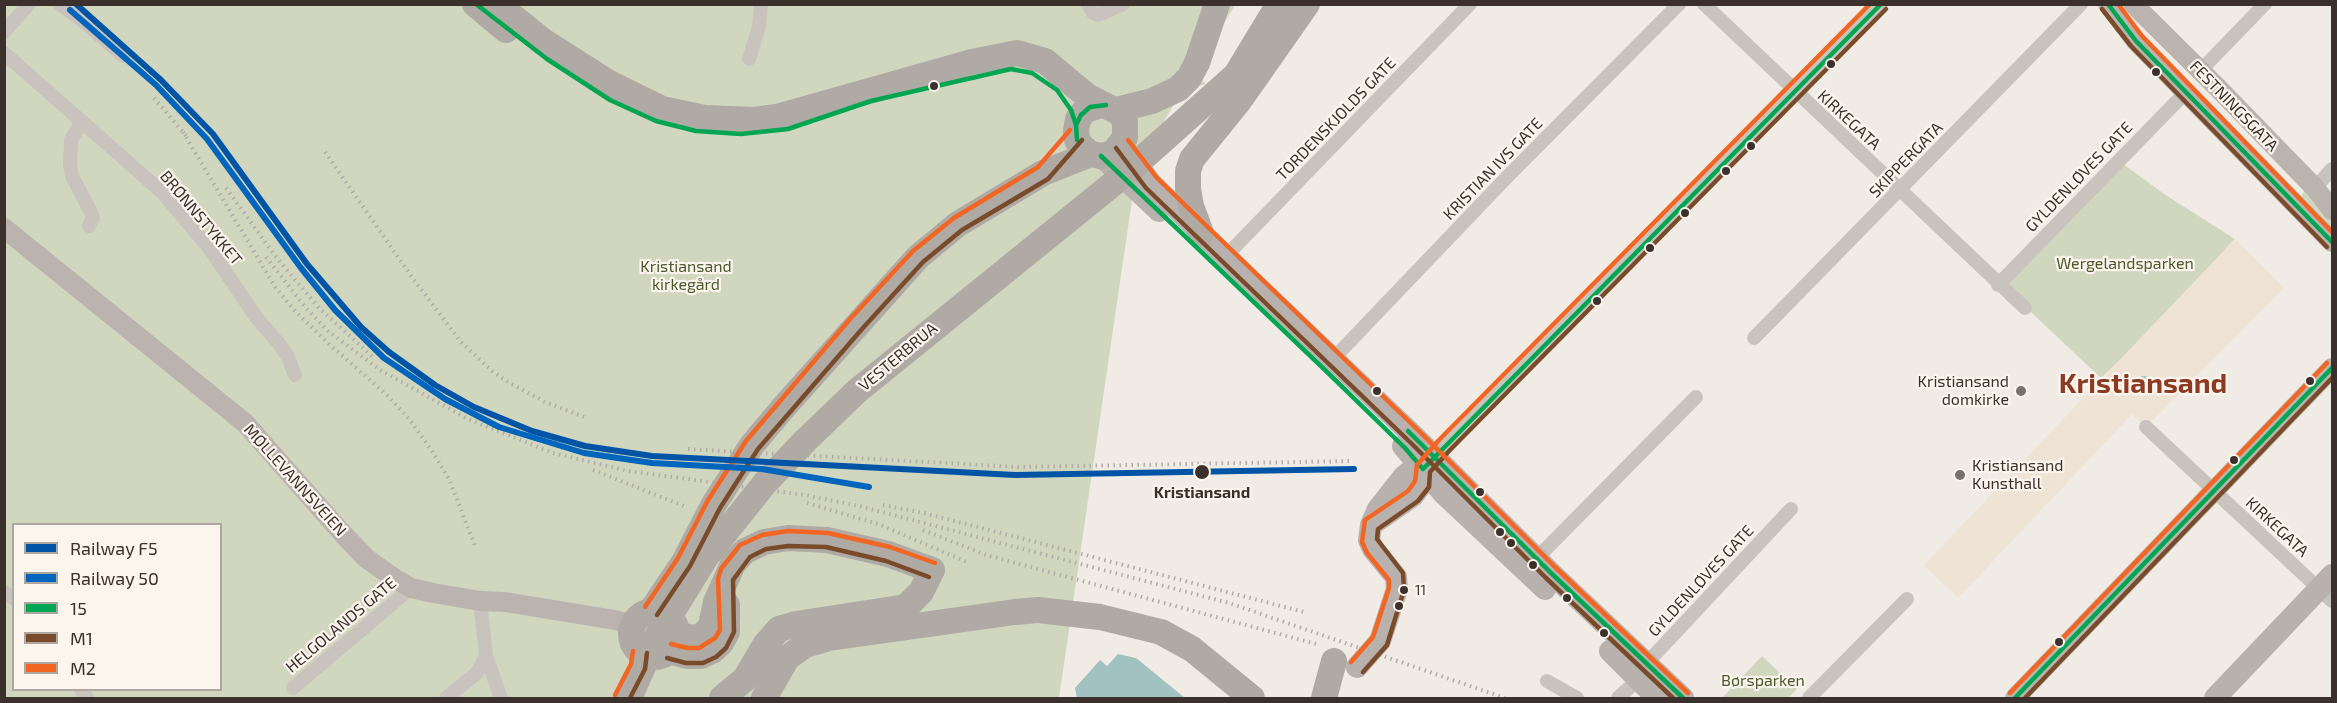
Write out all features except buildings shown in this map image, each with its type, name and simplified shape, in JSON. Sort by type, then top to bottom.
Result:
[{"type":"highway","points":[[475,4],[547,60],[610,100],[656,121],[696,131],[741,134],[788,129],[871,101],[1011,69],[1032,73],[1057,90],[1099,142],[1184,141],[1212,133]]},
{"type":"highway","points":[[497,4],[543,41],[609,83],[662,109],[705,118],[754,120],[798,113],[894,83],[972,62],[1017,53],[1045,61],[1079,89],[1109,107],[1125,122],[1099,142],[958,224],[918,257],[783,408],[752,445],[714,504],[684,562],[656,635],[637,699]]},
{"type":"highway","points":[[1099,142],[1085,110],[1152,101],[1178,88],[1189,78],[1197,63],[1217,4]]},
{"type":"highway","points":[[1236,75],[1279,4]]},
{"type":"highway","points":[[1236,75],[1279,30],[1297,4]]},
{"type":"highway","points":[[1202,233],[1191,206],[1188,171],[1192,159],[1239,101],[1307,4]]},
{"type":"highway","name":"VESTERBRUA","points":[[629,699],[656,638],[706,557],[765,483],[805,441],[882,370],[1125,174],[1236,75]]},
{"type":"highway","points":[[656,635],[687,656],[701,656],[712,651],[721,643],[727,632],[725,579],[739,556],[764,542],[806,538],[857,545],[932,570],[921,592],[906,607],[796,624],[779,629],[765,645],[745,679],[722,699]]},
{"type":"highway","points":[[764,699],[787,658],[805,645],[829,638],[1038,610],[1100,616],[1161,632],[1192,649],[1252,699]]},
{"type":"highway","points":[[622,699],[656,635]]},
{"type":"highway","points":[[1324,699],[1346,664]]},
{"type":"main road","name":"FESTNINGSGATA","points":[[2108,4],[2136,41],[2332,242]]},
{"type":"main road","name":"FESTNINGSGATA","points":[[2133,4],[2201,70],[2332,210]]},
{"type":"main road","points":[[1099,142],[1151,183],[1334,359],[1429,463],[1642,671],[1683,699]]},
{"type":"main road","points":[[1099,142],[1405,448],[1429,463]]},
{"type":"main road","name":"MØLLEVANNSVEIEN","points":[[4,228],[231,410],[366,558],[391,576],[411,588],[480,601],[505,602],[615,620],[656,635]]},
{"type":"main road","points":[[2014,699],[2332,368]]},
{"type":"main road","points":[[1346,664],[1380,642],[1397,589],[1396,577],[1373,549],[1369,540],[1371,525],[1413,496],[1422,484],[1429,463]]},
{"type":"main road","points":[[2215,699],[2328,588]]},
{"type":"main road","points":[[1642,671],[1657,699]]},
{"type":"street","points":[[4,32],[29,4]]},
{"type":"street","points":[[60,4],[123,56]]},
{"type":"street","points":[[749,59],[759,27],[760,4]]},
{"type":"street","points":[[1088,4],[1095,14],[1107,13],[1123,4]]},
{"type":"street","name":"TORDENSKJOLDS GATE","points":[[1226,256],[1470,4]]},
{"type":"street","name":"KRISTIAN IVS GATE","points":[[1334,359],[1508,176],[1679,4]]},
{"type":"street","name":"KIRKEGATA","points":[[1704,4],[1998,285],[2025,308]]},
{"type":"street","points":[[1429,463],[1881,4]]},
{"type":"street","name":"SKIPPERGATA","points":[[1754,338],[2080,4]]},
{"type":"street","points":[[2201,70],[2265,4]]},
{"type":"street","name":"BRØNNSTYKKET","points":[[4,53],[162,193],[210,249],[256,317],[280,345],[295,375]]},
{"type":"street","name":"GYLDENLØVES GATE","points":[[1998,285],[2185,93]]},
{"type":"street","points":[[82,121],[71,140],[70,164],[72,176],[93,218],[89,226]]},
{"type":"street","points":[[2314,189],[2332,169]]},
{"type":"street","points":[[1532,564],[1696,397]]},
{"type":"street","name":"KIRKEGATA","points":[[2146,427],[2214,492],[2328,588]]},
{"type":"street","name":"GYLDENLØVES GATE","points":[[1618,699],[1791,509]]},
{"type":"street","name":"HELGOLANDS GATE","points":[[293,688],[411,588]]},
{"type":"street","points":[[1809,699],[1907,599]]},
{"type":"street","points":[[480,601],[486,656],[501,699]]},
{"type":"street","points":[[446,699],[477,674],[486,656]]},
{"type":"street","points":[[1547,681],[1576,699]]},
{"type":"green space","name":"Kristiansand kirkegård","points":[[4,5],[1235,5],[1194,72],[1206,84],[1183,90],[1137,166],[1059,698],[5,698]]},
{"type":"green space","name":"Wergelandsparken","points":[[2123,164],[2167,196],[2235,239],[2227,247],[2232,252],[2101,378],[2000,283]]},
{"type":"green space","points":[[2306,186],[2332,218],[2332,236],[2299,203]]},
{"type":"green space","name":"Børsparken","points":[[1762,656],[1797,689],[1788,698],[1722,698]]},
{"type":"shaded area","points":[[2235,239],[2284,288],[2146,427],[2132,414],[1958,598],[1924,565]]},
{"type":"water","points":[[2144,376],[2150,378],[2152,384],[2150,390],[2144,392],[2138,390],[2136,384],[2138,378]]},
{"type":"water","points":[[1118,654],[1136,658],[1185,698],[1077,698],[1075,688],[1100,660],[1107,666]]},
{"type":"railway","points":[[154,98],[188,138]]},
{"type":"railway","points":[[183,132],[275,287],[295,311],[329,344],[387,395],[410,420],[432,451],[449,479],[475,546]]},
{"type":"railway","points":[[325,152],[414,280],[461,342],[493,372],[508,382],[545,402],[584,417]]},
{"type":"railway","points":[[226,188],[276,257],[319,308],[373,357]]},
{"type":"railway","points":[[266,257],[305,307],[328,331],[380,370],[468,419],[553,453],[628,471],[805,495],[859,506],[1229,603],[1505,698]]},
{"type":"railway","points":[[561,448],[659,456]]},
{"type":"railway","points":[[688,449],[1019,467],[1353,461]]},
{"type":"railway","points":[[593,470],[684,506]]},
{"type":"railway","points":[[807,503],[878,524],[967,562]]},
{"type":"railway","points":[[883,505],[924,513],[1304,612]]},
{"type":"railway","points":[[923,530],[986,555],[1320,645]]},
{"type":"rail line","name":"F5","points":[[76,4],[161,80],[213,134],[307,264],[361,327],[389,352],[435,385],[474,407],[532,431],[585,446],[652,456],[1015,475],[1354,469]]},
{"type":"rail line","name":"50","points":[[70,10],[156,85],[207,139],[301,268],[335,310],[384,358],[445,399],[499,427],[584,453],[652,463],[762,469],[869,487]]},
{"type":"transit line","name":"15","points":[[476,4],[547,59],[610,100],[656,121],[696,131],[741,134],[788,129],[871,101],[1011,69],[1032,73],[1057,90],[1071,110],[1076,125]]},
{"type":"transit line","name":"M2","points":[[1351,662],[1373,637],[1389,588],[1389,580],[1367,553],[1362,542],[1365,520],[1408,491],[1415,481],[1417,465],[1439,440],[1870,4]]},
{"type":"transit line","name":"15","points":[[1101,156],[1324,369],[1405,448],[1423,469],[1881,4]]},
{"type":"transit line","name":"15","points":[[2108,4],[2136,41],[2332,242]]},
{"type":"transit line","name":"M2","points":[[2118,4],[2142,36],[2332,232]]},
{"type":"transit line","name":"M1","points":[[1363,672],[1387,645],[1404,590],[1403,573],[1377,539],[1378,529],[1418,501],[1429,487],[1430,472],[1450,450],[1886,9]]},
{"type":"transit line","name":"M1","points":[[2102,9],[2131,46],[2327,247]]},
{"type":"transit line","name":"15","points":[[1077,140],[1076,125],[1081,115],[1090,107],[1106,105]]},
{"type":"transit line","name":"M2","points":[[645,607],[678,558],[708,500],[746,441],[850,319],[913,251],[954,218],[1038,167],[1070,130]]},
{"type":"transit line","name":"M1","points":[[657,615],[690,566],[720,508],[758,449],[862,329],[923,262],[962,230],[1048,179],[1082,140]]},
{"type":"transit line","name":"M2","points":[[1128,140],[1157,178],[1421,433],[1556,568],[1688,693]]},
{"type":"transit line","name":"M1","points":[[1116,148],[1146,188],[1411,443],[1546,578],[1673,698]]},
{"type":"transit line","name":"M2","points":[[2010,693],[2327,363]]},
{"type":"transit line","name":"15","points":[[2015,698],[2332,368]]},
{"type":"transit line","name":"M1","points":[[2025,698],[2332,378]]},
{"type":"transit line","name":"15","points":[[1408,431],[1551,573],[1683,698]]},
{"type":"transit line","name":"M2","points":[[671,644],[699,648],[715,638],[720,630],[718,579],[721,569],[740,545],[762,535],[788,531],[828,533],[890,547],[935,563]]},
{"type":"transit line","name":"M1","points":[[667,658],[686,663],[703,663],[716,657],[726,648],[734,632],[733,580],[750,557],[766,549],[788,546],[826,547],[886,561],[929,577]]},
{"type":"transit line","name":"M2","points":[[615,695],[631,664],[633,651]]},
{"type":"transit line","name":"M1","points":[[630,698],[645,669],[647,653]]},
{"type":"place","name":"Kristiansand domkirke","points":[[2021,391]]},
{"type":"place","name":"Kristiansand","points":[[1202,472]]},
{"type":"place","name":"Kristiansand Kunsthall","points":[[1960,475]]},
{"type":"place","name":"11","points":[[1404,590]]},
{"type":"district","name":"Kristiansand","points":[[2143,384]]}]
